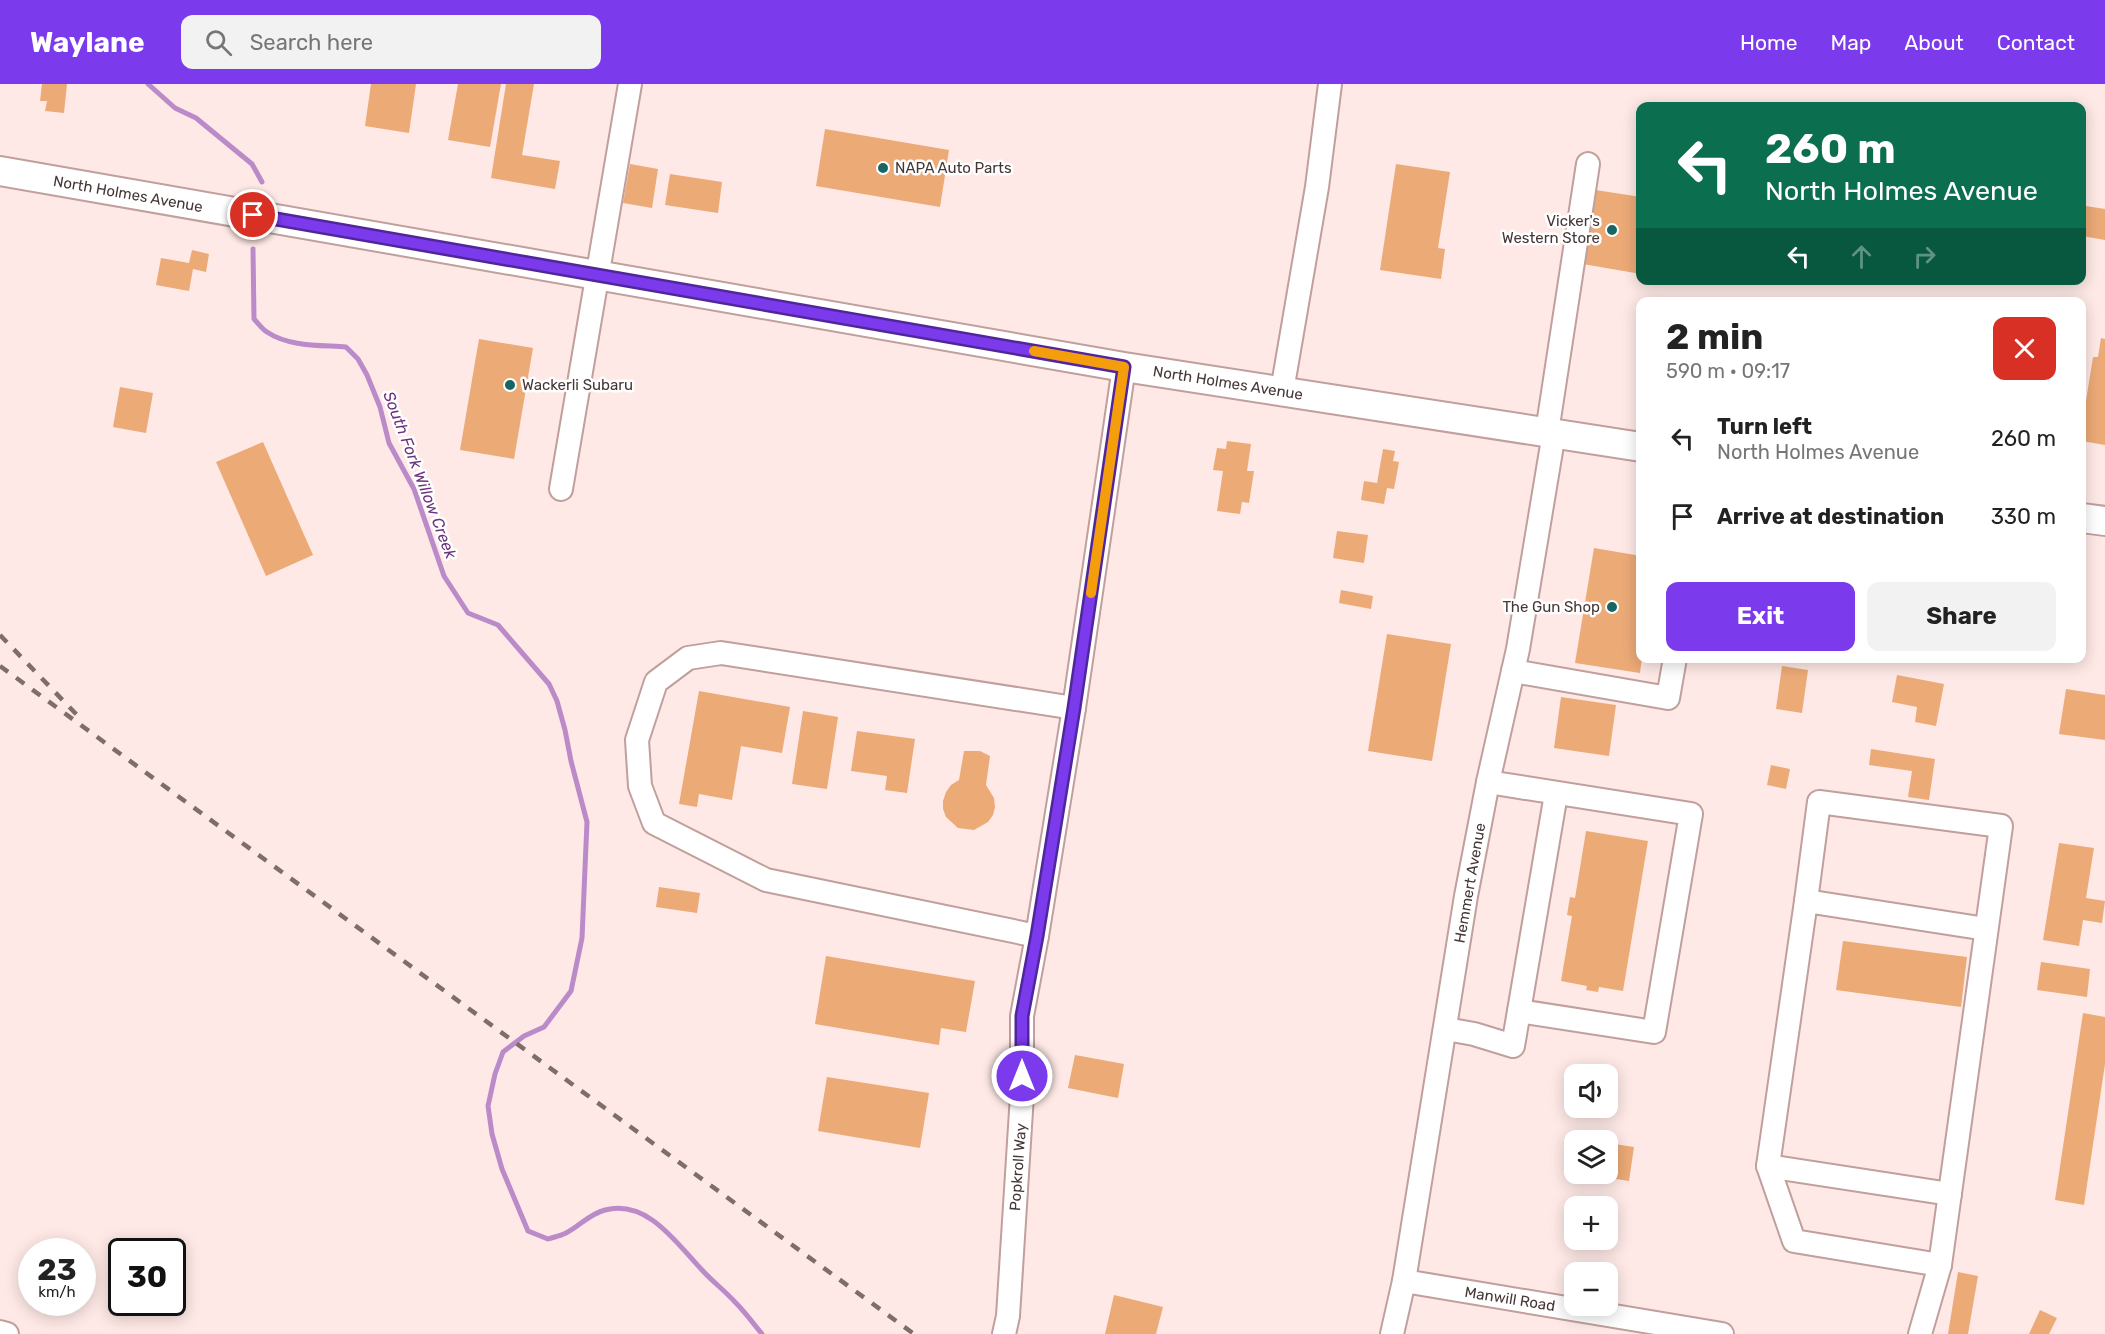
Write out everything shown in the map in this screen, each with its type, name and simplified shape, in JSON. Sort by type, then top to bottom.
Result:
[{"type":"main road","name":"North Holmes Avenue","points":[[0,171],[1124,367],[1636,446]]},
{"type":"main road","points":[[2086,519],[2105,521]]},
{"type":"street","points":[[561,489],[630,84]]},
{"type":"street","points":[[1282,391],[1317,187],[1330,84]]},
{"type":"street","name":"Hemmert Avenue","points":[[1392,1334],[1404,1281],[1466,896],[1488,782],[1514,671],[1588,165]]},
{"type":"street","name":"Popkroll Way","points":[[1004,1334],[1008,1316],[1022,1095],[1022,1016],[1074,708],[1124,367]]},
{"type":"street","points":[[1037,936],[766,879],[654,823],[640,786],[637,741],[656,682],[688,658],[721,653],[1074,708]]},
{"type":"street","points":[[1514,671],[1668,698],[1674,663]]},
{"type":"street","points":[[1488,782],[1691,814],[1654,1032],[1519,1011]]},
{"type":"street","points":[[1446,1029],[1474,1034],[1513,1046],[1556,794]]},
{"type":"street","points":[[1920,1334],[1940,1265],[2001,826],[1819,802],[1768,1166],[1794,1241],[1940,1265]]},
{"type":"street","points":[[1806,901],[1986,929]]},
{"type":"street","points":[[1768,1166],[1950,1194]]},
{"type":"street","name":"Manwill Road","points":[[1404,1281],[1689,1331],[1722,1334]]},
{"type":"street","points":[[0,1332],[7,1334]]},
{"type":"building","points":[[42,84],[67,84],[64,113],[45,111],[47,101],[40,101]]},
{"type":"building","points":[[371,84],[416,84],[409,133],[365,126]]},
{"type":"building","points":[[458,84],[501,84],[490,147],[448,140]]},
{"type":"building","points":[[506,84],[534,84],[522,155],[560,161],[555,189],[491,178]]},
{"type":"building","name":"NAPA Auto Parts","points":[[825,129],[949,150],[940,207],[816,186]]},
{"type":"building","points":[[630,164],[658,169],[652,208],[623,203]]},
{"type":"building","points":[[1396,164],[1450,172],[1438,248],[1445,249],[1441,279],[1380,270]]},
{"type":"building","points":[[670,174],[722,182],[718,213],[665,205]]},
{"type":"building","name":"Vicker's Western Store","points":[[1589,189],[1636,196],[1636,273],[1577,263]]},
{"type":"building","points":[[2086,206],[2105,209],[2105,240],[2086,237]]},
{"type":"building","points":[[192,250],[209,254],[206,272],[193,269],[189,291],[156,285],[161,258],[189,263]]},
{"type":"building","points":[[2101,338],[2105,339],[2105,445],[2086,442],[2086,401],[2093,357],[2098,357]]},
{"type":"building","points":[[479,339],[533,348],[514,459],[460,450]]},
{"type":"building","points":[[120,387],[153,393],[146,433],[113,427]]},
{"type":"building","points":[[1227,441],[1251,444],[1247,471],[1254,471],[1249,503],[1242,502],[1240,514],[1217,511],[1223,471],[1213,470],[1217,448],[1226,449]]},
{"type":"building","points":[[263,442],[313,555],[266,576],[216,462]]},
{"type":"building","points":[[1383,449],[1395,451],[1393,461],[1399,462],[1394,489],[1387,488],[1384,504],[1361,500],[1364,481],[1377,483]]},
{"type":"building","points":[[1337,531],[1368,535],[1364,563],[1333,558]]},
{"type":"building","name":"The Gun Shop","points":[[1594,548],[1636,555],[1636,663],[1641,663],[1640,673],[1575,663]]},
{"type":"building","points":[[1341,590],[1373,596],[1371,609],[1339,603]]},
{"type":"building","points":[[1387,634],[1451,644],[1432,761],[1368,751]]},
{"type":"building","points":[[1782,666],[1808,670],[1802,713],[1776,709]]},
{"type":"building","points":[[1897,675],[1944,684],[1936,726],[1915,722],[1917,707],[1892,702]]},
{"type":"building","points":[[2066,689],[2105,695],[2105,740],[2059,734]]},
{"type":"building","points":[[699,691],[790,707],[782,753],[741,746],[732,800],[699,794],[697,807],[679,804]]},
{"type":"building","points":[[1561,697],[1616,705],[1609,756],[1554,748]]},
{"type":"building","points":[[803,711],[838,717],[827,789],[792,784]]},
{"type":"building","points":[[857,731],[915,739],[907,793],[885,790],[887,776],[851,771]]},
{"type":"building","points":[[1871,749],[1935,759],[1929,800],[1908,797],[1912,771],[1869,765]]},
{"type":"building","points":[[964,751],[980,751],[990,756],[986,785],[994,798],[995,807],[988,822],[974,830],[958,828],[946,817],[943,809],[946,792],[959,780]]},
{"type":"building","points":[[1771,765],[1790,769],[1786,789],[1767,785]]},
{"type":"building","points":[[1586,831],[1648,841],[1623,991],[1599,987],[1598,992],[1586,990],[1587,986],[1561,981],[1572,916],[1567,915],[1570,897],[1575,898]]},
{"type":"building","points":[[2059,843],[2094,848],[2086,898],[2105,901],[2102,923],[2083,920],[2079,946],[2043,940]]},
{"type":"building","points":[[659,887],[700,893],[697,913],[656,907]]},
{"type":"building","points":[[1843,941],[1967,957],[1961,1007],[1836,990]]},
{"type":"building","points":[[826,956],[975,981],[966,1032],[941,1028],[939,1045],[815,1024]]},
{"type":"building","points":[[2041,962],[2090,969],[2087,997],[2037,990]]},
{"type":"building","points":[[2083,1013],[2105,1017],[2105,1064],[2084,1205],[2055,1200]]},
{"type":"building","points":[[1075,1055],[1124,1064],[1118,1098],[1068,1088]]},
{"type":"building","points":[[827,1077],[929,1093],[920,1148],[818,1131]]},
{"type":"building","points":[[1618,1145],[1634,1147],[1629,1181],[1618,1179]]},
{"type":"building","points":[[1958,1272],[1978,1276],[1968,1334],[1948,1334]]},
{"type":"building","points":[[1114,1295],[1163,1307],[1156,1334],[1105,1334]]},
{"type":"building","points":[[2040,1310],[2057,1318],[2049,1334],[2029,1334]]},
{"type":"waterway","name":"South Fork Willow Creek","points":[[148,84],[175,108],[196,118],[252,164],[262,182]]},
{"type":"waterway","name":"South Fork Willow Creek","points":[[253,249],[254,319],[265,331],[276,337],[295,343],[346,347],[358,359],[380,407],[389,443],[414,489],[444,576],[468,613],[498,625],[549,684],[557,701],[587,822],[582,938],[571,991],[544,1027],[524,1036],[503,1052],[495,1074],[488,1106],[492,1134],[502,1169],[528,1231],[548,1239],[566,1233],[594,1214],[605,1210],[620,1208],[635,1211],[648,1217],[672,1237],[739,1306],[762,1334]]},
{"type":"railway","points":[[0,635],[77,715]]},
{"type":"railway","points":[[0,666],[914,1334]]},
{"type":"slow traffic","points":[[1034,351],[1124,367],[1091,593]]},
{"type":"place","name":"NAPA Auto Parts","points":[[883,168]]},
{"type":"place","name":"Vicker's Western Store","points":[[1612,230]]},
{"type":"place","name":"Wackerli Subaru","points":[[510,385]]},
{"type":"place","name":"The Gun Shop","points":[[1612,607]]},
{"type":"route","points":[[253,215],[1124,367],[1074,708],[1022,1016],[1022,1076]]}]
